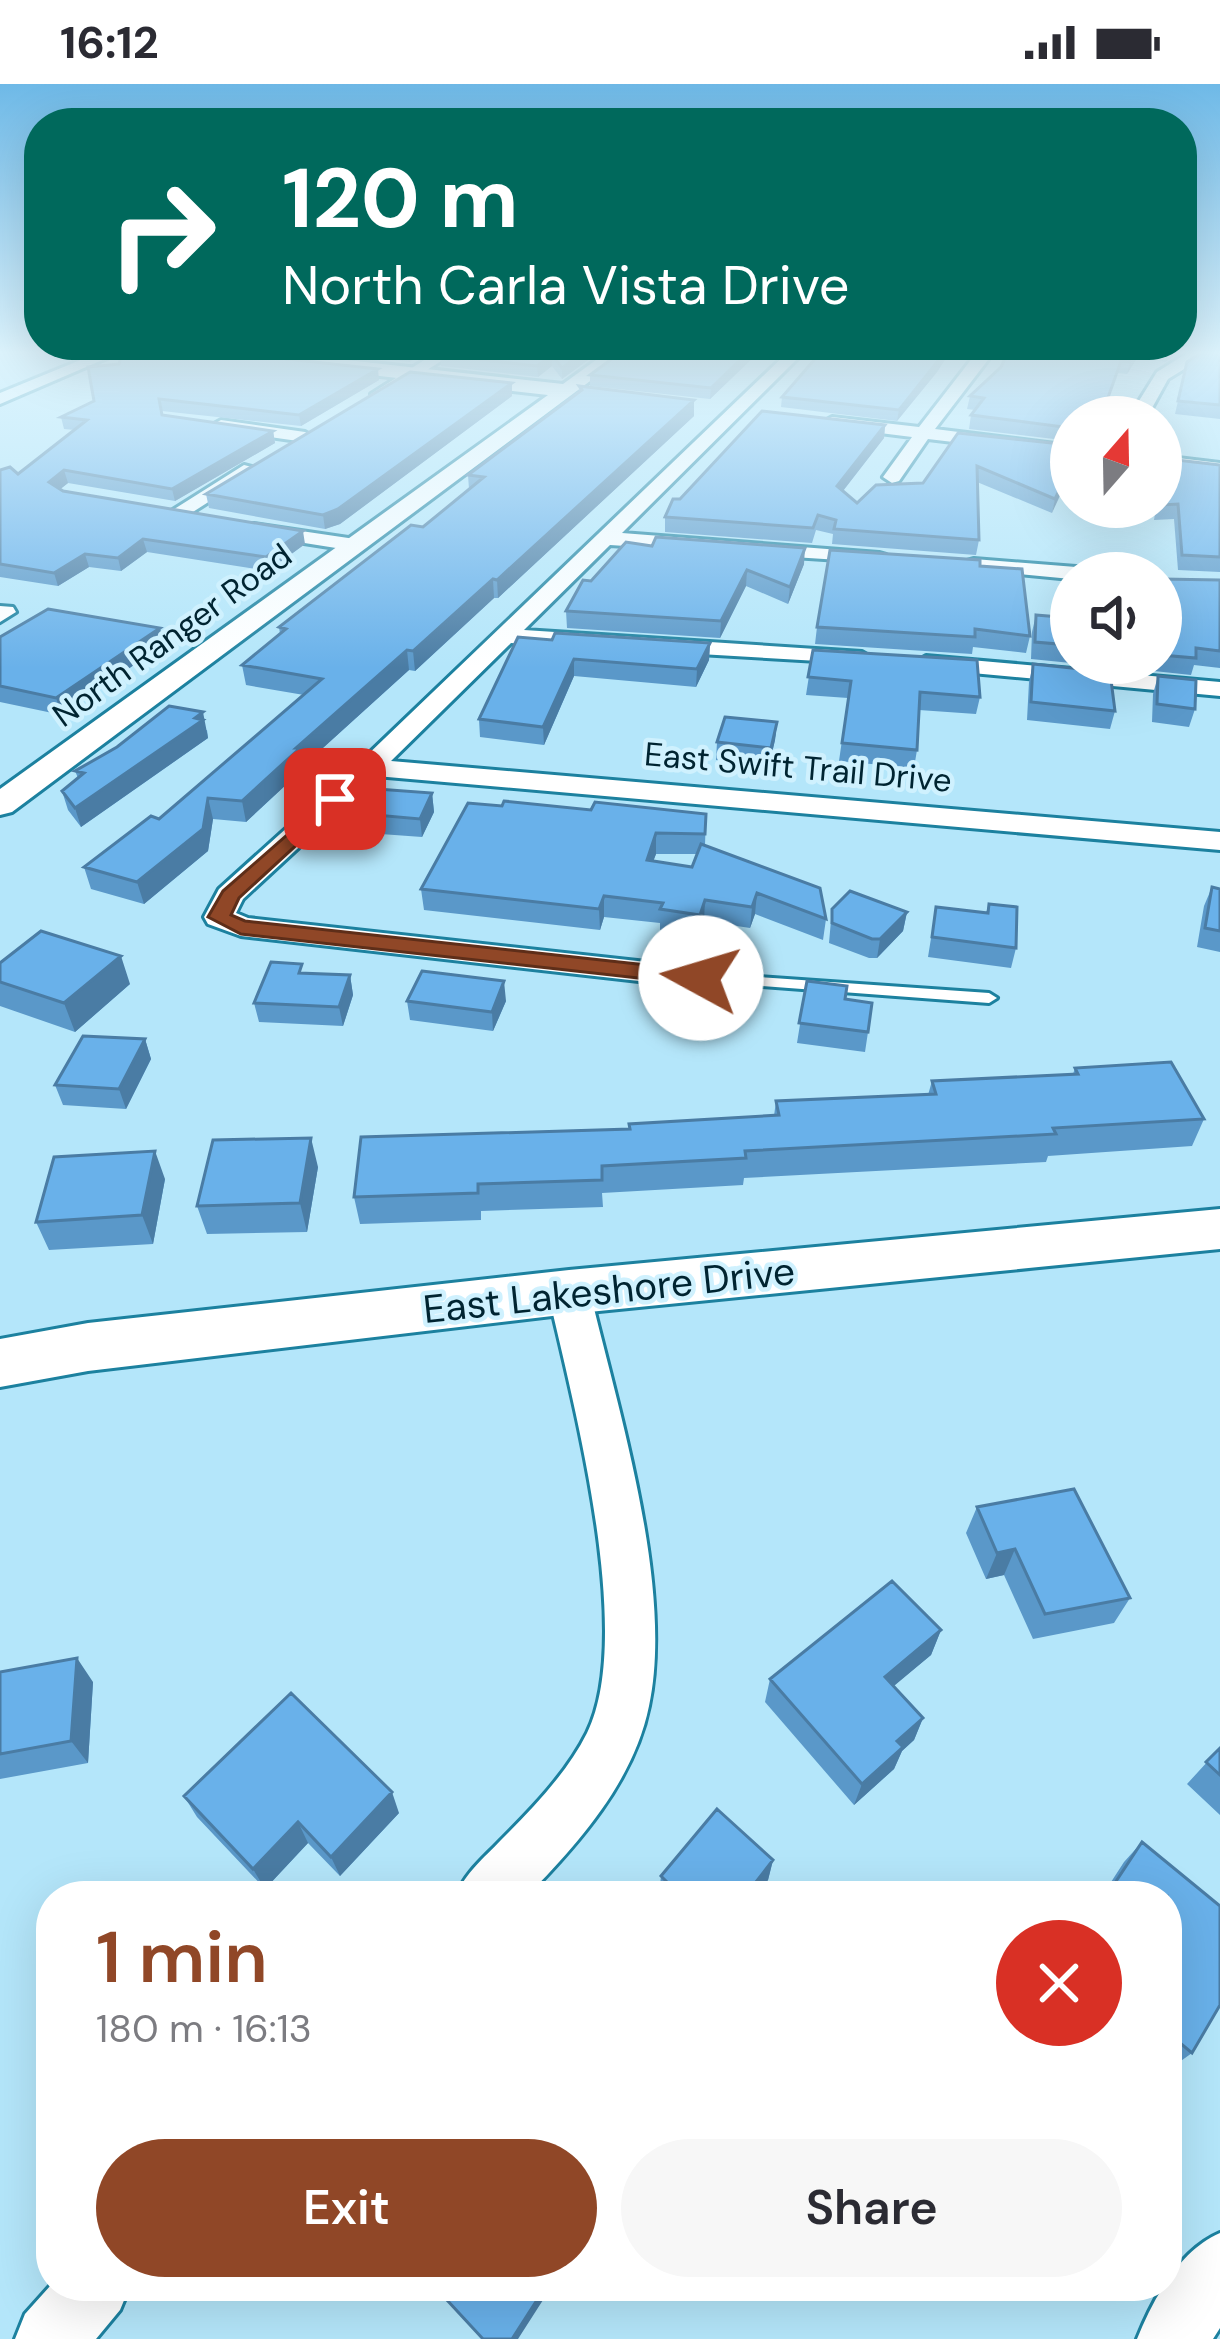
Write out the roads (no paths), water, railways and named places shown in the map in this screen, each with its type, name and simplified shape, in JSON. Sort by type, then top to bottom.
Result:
[{"type":"main road","name":"East Lakeshore Drive","points":[[0,1363],[88,1346],[569,1292],[1220,1229]]},
{"type":"street","points":[[268,457],[169,511],[355,545]]},
{"type":"street","name":"North Ranger Road","points":[[0,805],[483,457]]},
{"type":"street","points":[[687,457],[370,767],[230,895],[219,917],[241,927],[701,978]]},
{"type":"street","points":[[892,477],[906,457]]},
{"type":"street","points":[[1182,465],[1220,470]]},
{"type":"street","points":[[602,538],[910,561]]},
{"type":"street","points":[[958,564],[1050,571]]},
{"type":"street","points":[[502,634],[889,660],[1220,689]]},
{"type":"street","name":"East Swift Trail Drive","points":[[370,767],[1220,842]]},
{"type":"street","points":[[501,1881],[523,1861],[610,1747],[630,1666],[620,1528],[569,1292]]},
{"type":"street","points":[[1172,2339],[1220,2267]]},
{"type":"street","points":[[50,2339],[83,2301]]},
{"type":"lane","points":[[701,978],[989,998]]}]
